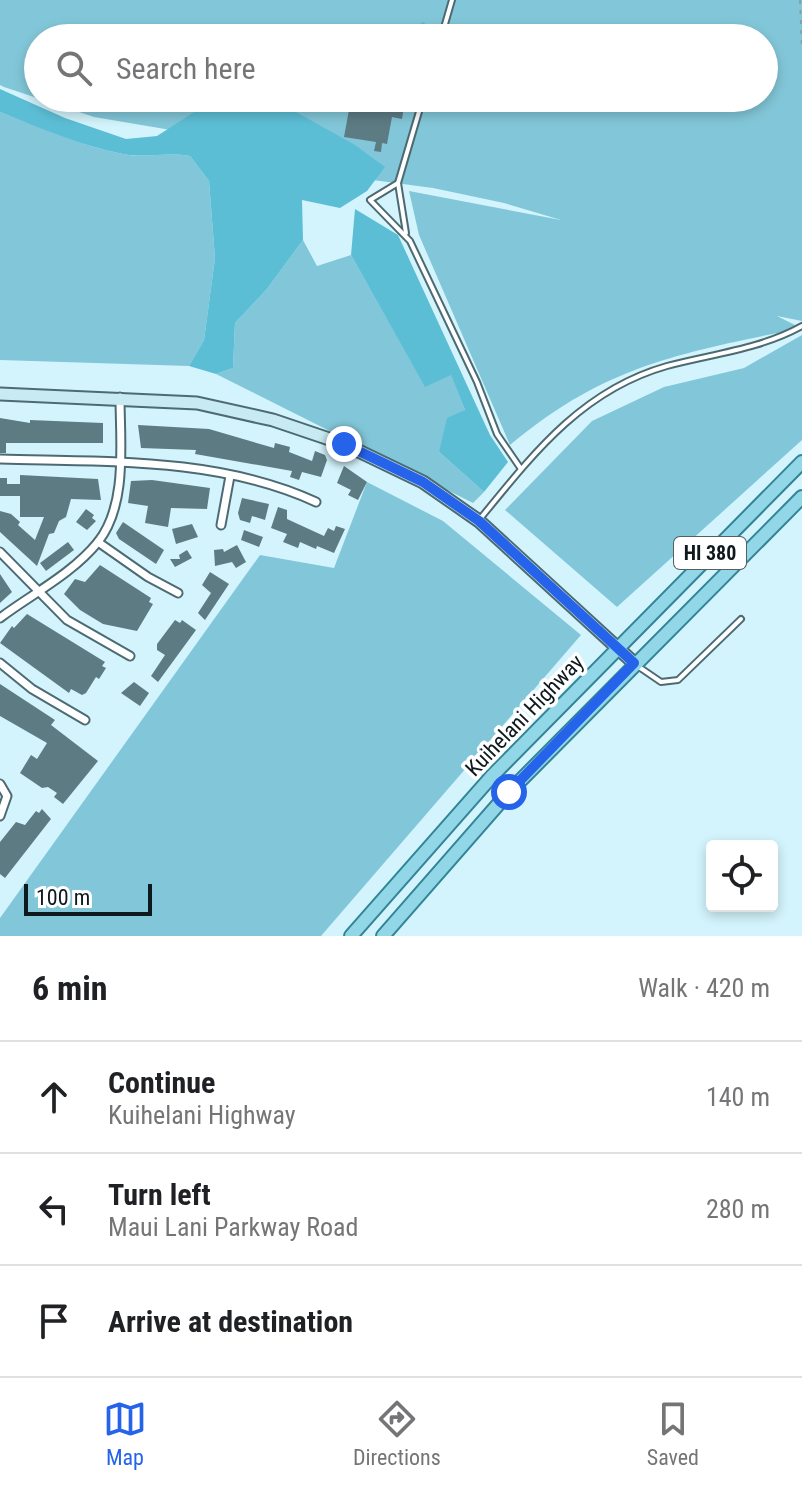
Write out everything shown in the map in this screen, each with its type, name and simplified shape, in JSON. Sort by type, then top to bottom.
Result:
[{"type":"main road","points":[[0,394],[171,400],[273,420],[344,444],[423,482],[479,521],[618,645],[634,663]]},
{"type":"main road","name":"Kuihelani Highway","points":[[351,936],[492,776],[802,462]]},
{"type":"main road","name":"Kuihelani Highway","points":[[383,936],[509,792],[802,497]]},
{"type":"street","points":[[0,618],[66,571],[98,542],[113,510],[119,463],[120,397]]},
{"type":"street","points":[[0,459],[119,463],[230,476],[316,502]]},
{"type":"street","points":[[221,525],[230,476]]},
{"type":"street","points":[[98,542],[148,577],[178,593]]},
{"type":"street","points":[[0,552],[67,620],[130,656]]},
{"type":"street","points":[[0,663],[32,689],[85,720]]},
{"type":"street","points":[[0,784],[7,796],[0,816]]},
{"type":"lane","points":[[445,24],[452,0]]},
{"type":"lane","points":[[419,112],[398,183],[406,235],[477,382],[497,434],[521,469]]},
{"type":"lane","points":[[398,183],[370,200],[406,235]]},
{"type":"lane","points":[[479,521],[570,416],[618,385],[665,367],[760,344],[802,326]]},
{"type":"lane","points":[[634,663],[661,682],[678,680],[741,619]]},
{"type":"path","points":[[800,0],[802,50]]},
{"type":"shaded area","points":[[0,0],[802,0],[802,321],[777,316],[801,328],[682,355],[613,379],[545,418],[510,445],[419,235],[409,191],[561,220],[504,203],[433,188],[320,173],[230,140],[79,112],[778,112],[778,24],[24,24],[24,94],[0,85]]},
{"type":"shaded area","points":[[0,89],[24,100],[24,112],[52,112],[126,139],[157,136],[194,112],[296,112],[355,145],[385,167],[367,191],[340,208],[302,200],[303,240],[267,289],[235,323],[233,368],[216,374],[189,366],[204,340],[215,258],[209,181],[190,156],[131,155],[107,151],[0,112]]},
{"type":"shaded area","points":[[0,112],[107,151],[131,155],[190,156],[209,181],[215,258],[204,340],[189,366],[0,360]]},
{"type":"shaded area","points":[[355,209],[398,235],[490,435],[508,462],[484,492],[439,452],[447,418],[465,410],[451,375],[425,387],[351,255]]},
{"type":"shaded area","points":[[303,240],[317,266],[351,255],[425,386],[451,374],[465,410],[439,452],[484,492],[473,503],[216,374],[233,368],[235,323],[267,289]]},
{"type":"shaded area","points":[[802,335],[802,440],[617,607],[505,510],[592,421],[664,387],[744,368]]},
{"type":"shaded area","points":[[367,482],[443,521],[581,635],[321,936],[0,936],[0,918],[260,555],[334,568]]},
{"type":"building","points":[[349,112],[403,112],[402,119],[392,117],[387,144],[382,143],[381,152],[374,151],[376,142],[344,137]]},
{"type":"building","points":[[0,418],[30,423],[30,420],[103,423],[103,443],[6,443],[6,453],[0,453]]},
{"type":"building","points":[[138,425],[209,429],[274,448],[275,443],[290,447],[289,452],[312,461],[315,451],[325,455],[327,460],[321,477],[302,472],[299,480],[290,477],[292,471],[195,454],[196,450],[141,448]]},
{"type":"building","points":[[344,466],[367,482],[358,500],[348,495],[351,490],[337,483]]},
{"type":"building","points":[[20,475],[98,479],[101,500],[71,499],[66,517],[59,521],[54,533],[49,534],[37,566],[0,532],[0,511],[11,514],[35,540],[44,517],[20,517],[20,496],[0,496],[0,478],[7,478],[7,484],[20,484]]},
{"type":"building","points":[[152,480],[210,488],[207,509],[171,508],[168,527],[145,523],[148,506],[128,503],[131,481]]},
{"type":"building","points":[[242,498],[269,504],[265,520],[252,516],[250,523],[240,520],[238,513]]},
{"type":"building","points":[[278,507],[287,510],[287,519],[324,536],[328,528],[334,531],[336,526],[345,529],[334,553],[300,542],[298,548],[283,542],[287,534],[271,528]]},
{"type":"building","points":[[86,509],[96,521],[87,530],[76,522]]},
{"type":"building","points":[[123,522],[164,550],[156,564],[119,539],[116,533]]},
{"type":"building","points":[[192,524],[198,537],[176,544],[172,529]]},
{"type":"building","points":[[244,530],[263,537],[259,547],[241,540]]},
{"type":"building","points":[[68,542],[74,550],[46,571],[40,563]]},
{"type":"building","points":[[237,545],[246,562],[236,568],[232,562],[215,566],[214,550],[223,549],[224,552]]},
{"type":"building","points":[[187,550],[192,558],[175,567],[170,559],[180,559],[179,555]]},
{"type":"building","points":[[100,565],[151,598],[149,602],[153,604],[137,631],[103,624],[80,610],[64,594],[75,579],[85,582]]},
{"type":"building","points":[[210,572],[229,584],[205,620],[198,613],[211,593],[202,585]]},
{"type":"building","points":[[0,574],[12,592],[0,603]]},
{"type":"building","points":[[27,614],[105,662],[102,666],[106,668],[86,693],[82,695],[71,689],[69,693],[0,643],[12,626],[14,628]]},
{"type":"building","points":[[175,620],[180,623],[182,620],[196,630],[158,682],[151,676],[165,655],[157,650],[157,644]]},
{"type":"building","points":[[134,682],[149,693],[140,706],[121,693]]},
{"type":"building","points":[[0,684],[55,720],[51,725],[98,761],[63,804],[54,797],[57,793],[48,787],[42,788],[20,773],[31,755],[37,759],[47,743],[0,716]]},
{"type":"building","points":[[42,809],[51,819],[5,878],[0,874],[0,842],[16,822],[25,825],[36,811],[39,813]]},
{"type":"route","points":[[344,444],[423,482],[479,521],[606,634],[634,663],[509,792]]}]
